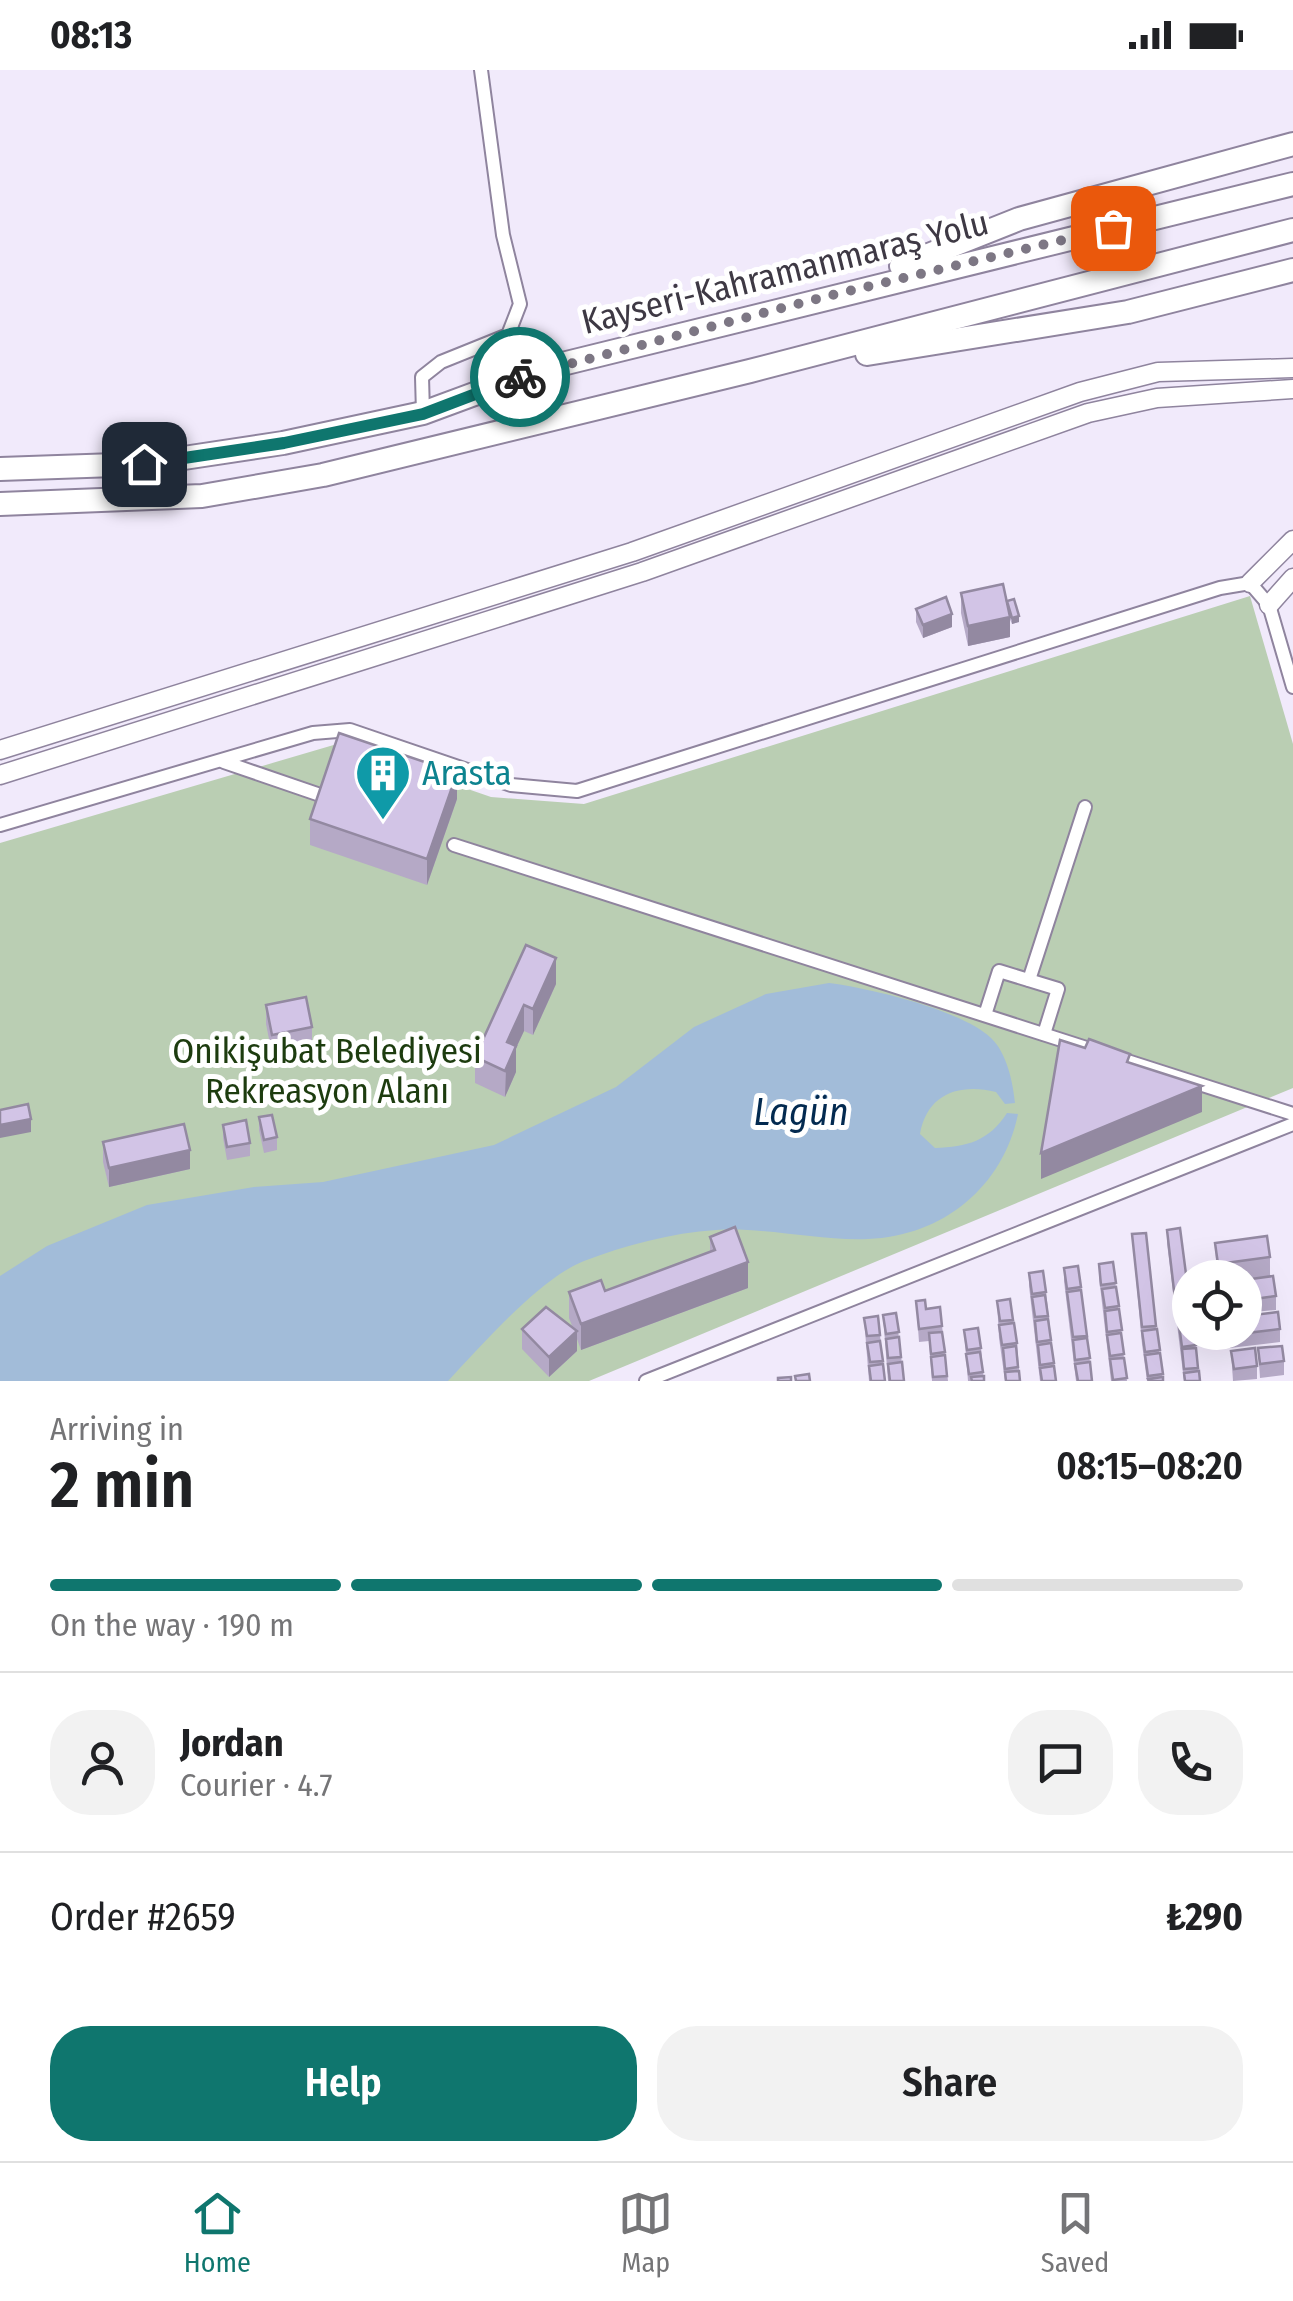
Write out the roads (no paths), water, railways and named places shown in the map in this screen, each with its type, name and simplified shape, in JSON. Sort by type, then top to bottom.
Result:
[{"type":"highway","points":[[824,297],[1019,219],[1293,144]]},
{"type":"highway","name":"Kayseri-Kahramanmaraş Yolu","points":[[0,469],[144,464],[284,443],[423,414],[542,369],[1293,184]]},
{"type":"highway","points":[[0,504],[220,493],[323,474],[750,371],[1293,230]]},
{"type":"highway","points":[[750,371],[1128,312],[1293,270]]},
{"type":"street","points":[[423,414],[422,377],[441,362],[508,334],[520,304],[497,196],[481,70]]},
{"type":"street","points":[[0,750],[632,552],[1080,392],[1158,372],[1293,368]]},
{"type":"street","points":[[0,775],[642,572],[1088,413],[1156,398],[1293,389]]},
{"type":"street","points":[[0,825],[313,733],[350,730],[511,785],[577,791],[1220,588],[1250,583],[1293,540]]},
{"type":"street","points":[[1268,605],[1293,578]]},
{"type":"street","points":[[1250,583],[1268,605],[1293,687]]},
{"type":"street","points":[[224,762],[326,797]]},
{"type":"street","points":[[1029,980],[1085,808]]},
{"type":"street","points":[[454,845],[1293,1114]]},
{"type":"street","points":[[985,1016],[999,971],[1029,980],[1058,990],[1044,1034]]},
{"type":"street","points":[[646,1381],[1293,1124]]},
{"type":"water","name":"Lagün","points":[[829,983],[890,995],[959,1018],[991,1038],[1005,1060],[1015,1103],[1005,1104],[996,1092],[958,1091],[937,1101],[924,1120],[920,1134],[935,1148],[976,1141],[993,1130],[1007,1113],[1018,1114],[999,1164],[984,1185],[944,1217],[895,1236],[868,1239],[716,1230],[616,1250],[584,1261],[549,1282],[512,1314],[448,1381],[0,1381],[0,1276],[47,1246],[147,1205],[254,1187],[323,1182],[494,1145],[616,1087],[694,1027],[766,994]]},
{"type":"place","name":"Arasta","points":[[383,822]]},
{"type":"park label","name":"Onikişubat Belediyesi Rekreasyon Alanı","points":[[327,1071]]}]
